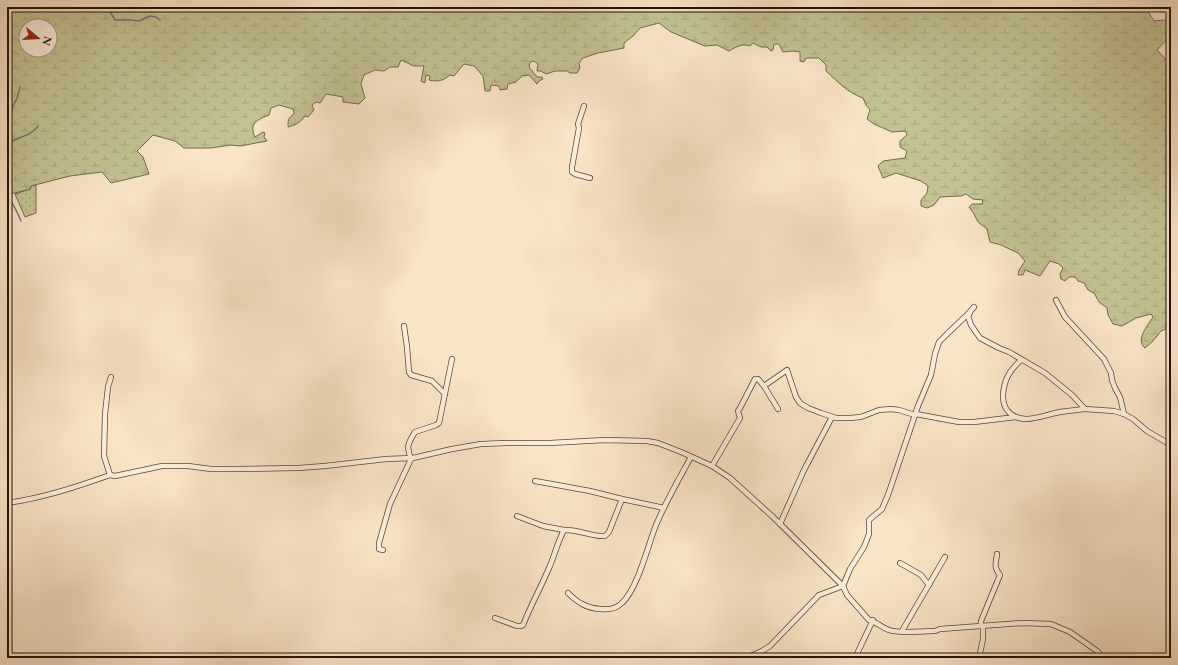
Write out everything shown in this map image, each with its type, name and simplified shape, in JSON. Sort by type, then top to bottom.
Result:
[{"type":"main road","points":[[1171,440],[1171,446]]},
{"type":"street","points":[[584,106],[578,124],[579,128],[572,172],[590,178]]},
{"type":"street","points":[[1056,300],[1065,316],[1104,359],[1120,397],[1124,414]]},
{"type":"street","points":[[746,658],[770,646],[819,595],[843,586],[850,568],[864,547],[869,534],[869,520],[882,509],[888,494],[915,415],[931,375],[940,342],[974,307],[968,316],[971,325],[980,338],[1009,352],[1055,380],[1085,409]]},
{"type":"street","points":[[404,326],[409,372],[411,375],[432,381],[445,394]]},
{"type":"street","points":[[383,550],[379,549],[379,543],[390,504],[411,458],[408,447],[410,441],[415,432],[439,423],[452,359]]},
{"type":"street","points":[[1021,360],[1011,370],[1007,378],[1003,397],[1005,407],[1011,415],[1021,419],[1030,419],[1060,412],[1085,409],[1114,411],[1133,419],[1147,431],[1171,446]]},
{"type":"street","points":[[764,386],[787,370],[796,397],[800,403],[808,408],[836,418],[861,417],[879,410],[891,409],[915,415],[959,422],[974,422],[1016,417]]},
{"type":"street","points":[[110,475],[104,456],[105,414],[108,387],[111,377]]},
{"type":"street","points":[[712,466],[740,418],[738,411],[753,381],[758,379],[764,386],[778,410]]},
{"type":"street","points":[[780,524],[804,470],[832,417]]},
{"type":"street","points":[[7,503],[52,494],[110,475],[115,476],[162,466],[188,466],[210,469],[298,468],[411,458],[481,444],[550,443],[605,440],[647,441],[669,447],[712,466],[730,478],[780,524],[843,586],[847,595],[869,620],[873,620],[889,630],[902,632],[935,631],[940,629],[1023,623],[1051,624],[1070,632],[1097,651],[1104,658]]},
{"type":"street","points":[[568,593],[578,602],[603,610],[613,609],[622,603],[634,585],[656,524],[691,457]]},
{"type":"street","points":[[535,481],[590,491],[664,508]]},
{"type":"street","points":[[517,516],[543,526],[596,536],[605,536],[609,532],[622,499]]},
{"type":"street","points":[[495,618],[518,626],[523,625],[564,530]]},
{"type":"street","points":[[979,658],[982,639],[981,622],[1000,575],[996,570],[995,564],[997,554]]},
{"type":"street","points":[[902,632],[945,557]]},
{"type":"street","points":[[900,563],[922,575],[929,585]]},
{"type":"street","points":[[855,658],[873,620]]},
{"type":"green space","points":[[7,7],[1145,7],[1154,21],[1164,20],[1171,33],[1157,50],[1171,65],[1171,327],[1161,331],[1145,348],[1141,341],[1143,332],[1153,317],[1151,314],[1136,318],[1122,326],[1113,324],[1108,315],[1107,308],[1099,302],[1094,293],[1088,290],[1084,283],[1078,281],[1075,277],[1069,277],[1065,281],[1061,279],[1060,274],[1063,268],[1059,264],[1050,261],[1040,276],[1025,270],[1023,275],[1018,275],[1019,270],[1025,261],[1018,253],[1001,245],[990,242],[987,229],[978,222],[969,207],[972,204],[982,204],[983,200],[973,199],[966,194],[961,196],[940,197],[934,205],[927,208],[921,206],[921,200],[927,193],[928,186],[921,181],[896,173],[883,178],[878,166],[883,161],[905,158],[907,151],[900,147],[900,141],[907,135],[905,131],[892,132],[874,124],[867,119],[870,110],[863,98],[848,90],[834,79],[826,71],[826,65],[819,58],[806,58],[804,62],[800,61],[800,52],[783,52],[779,44],[774,44],[773,50],[771,51],[767,47],[761,47],[753,43],[750,46],[742,45],[729,51],[717,45],[705,46],[671,32],[659,23],[640,28],[624,43],[624,48],[598,53],[583,58],[579,63],[580,68],[577,73],[555,71],[546,74],[541,71],[537,71],[538,64],[534,61],[530,62],[529,67],[537,77],[542,77],[543,79],[537,84],[529,75],[522,76],[516,82],[508,84],[507,89],[500,90],[499,86],[491,85],[490,91],[485,91],[483,76],[474,66],[464,64],[454,76],[450,75],[445,79],[435,81],[429,80],[430,76],[426,75],[425,83],[421,81],[424,66],[414,66],[401,60],[398,67],[390,67],[384,71],[375,70],[364,75],[361,84],[365,98],[359,104],[343,102],[343,97],[326,94],[320,103],[316,102],[312,105],[314,110],[308,117],[305,116],[298,123],[288,127],[289,119],[294,114],[293,109],[279,105],[271,108],[269,115],[258,120],[253,128],[255,137],[263,132],[265,133],[264,137],[267,141],[240,146],[231,145],[211,148],[184,148],[175,141],[153,135],[137,151],[143,157],[149,174],[111,183],[102,172],[70,176],[31,186],[30,189],[7,195]]},
{"type":"green space","points":[[36,185],[36,213],[25,217],[15,194],[30,189],[31,186]]},
{"type":"waterway","points":[[84,7],[91,9],[92,7]]},
{"type":"waterway","points":[[107,7],[115,20],[139,21],[150,16],[156,17],[160,20]]},
{"type":"waterway","points":[[7,130],[9,115],[17,98],[20,87]]},
{"type":"waterway","points":[[7,144],[32,132],[38,126]]},
{"type":"waterway","points":[[7,193],[21,221]]}]
